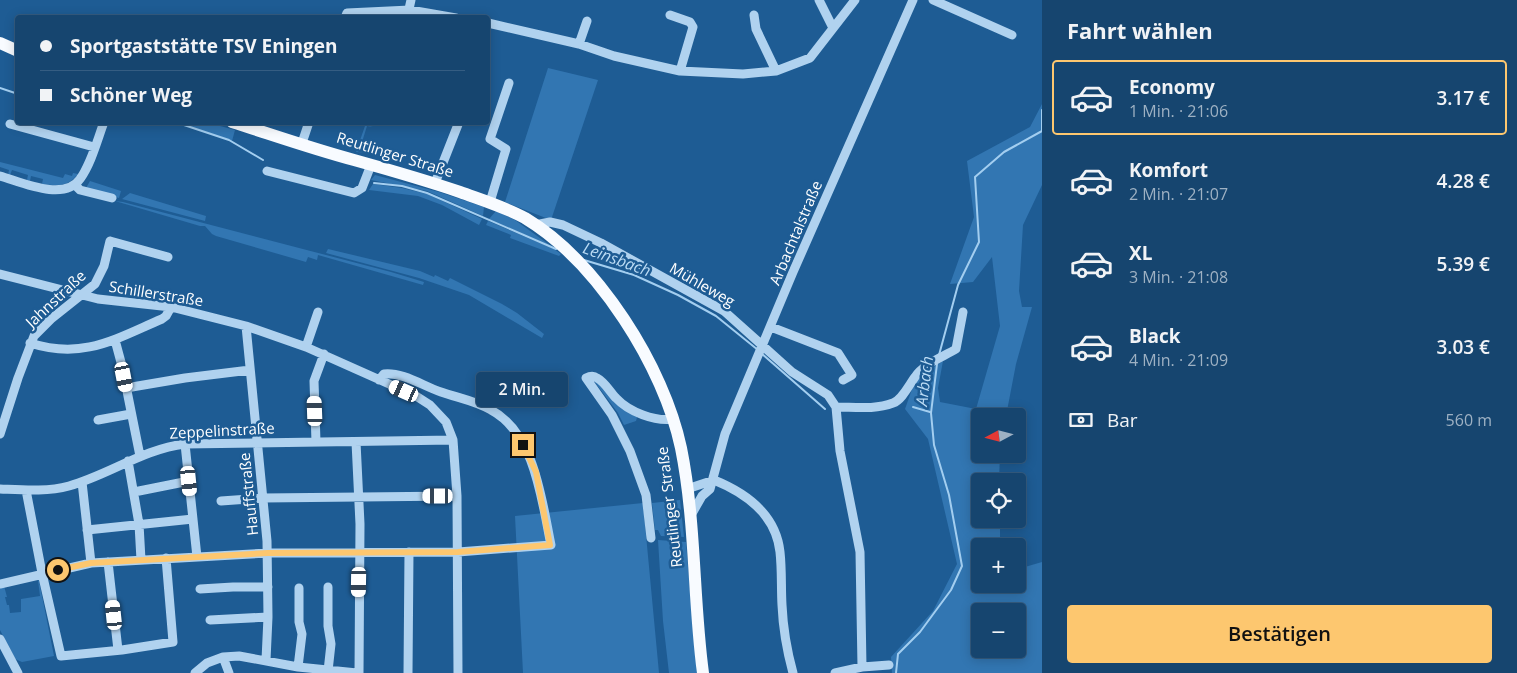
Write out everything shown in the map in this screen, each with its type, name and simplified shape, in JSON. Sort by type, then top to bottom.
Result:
[{"type":"main road","points":[[0,43],[15,50]]},
{"type":"main road","name":"Reutlinger Straße","points":[[242,125],[490,202],[535,225],[584,268],[616,310],[641,348],[674,419],[687,489],[703,673]]},
{"type":"street","points":[[346,15],[347,12],[408,14],[411,0]]},
{"type":"street","points":[[819,0],[833,28]]},
{"type":"street","points":[[490,23],[579,44],[614,56],[680,70],[744,74],[776,70],[810,58],[855,0]]},
{"type":"street","name":"Arbachtalstraße","points":[[690,518],[702,496],[710,489],[714,480],[726,434],[793,272],[913,0]]},
{"type":"street","points":[[933,0],[1012,35]]},
{"type":"street","points":[[670,14],[687,20],[693,27],[680,70]]},
{"type":"street","points":[[754,15],[756,29],[776,70]]},
{"type":"street","points":[[579,44],[587,21]]},
{"type":"street","points":[[490,202],[506,149],[490,139],[509,83]]},
{"type":"street","points":[[10,124],[94,146]]},
{"type":"street","points":[[0,176],[51,190],[66,189],[75,185],[83,174],[103,125]]},
{"type":"street","points":[[302,144],[307,125]]},
{"type":"street","points":[[435,184],[458,125]]},
{"type":"street","points":[[267,171],[354,193],[362,188],[371,165]]},
{"type":"street","points":[[75,185],[80,190],[112,198]]},
{"type":"street","name":"Mühleweg","points":[[535,225],[550,222],[601,243],[724,311],[792,372],[828,395],[836,407]]},
{"type":"street","name":"Jahnstraße","points":[[0,434],[30,343],[41,328],[95,284],[104,266],[110,241],[168,257]]},
{"type":"street","name":"Schillerstraße","points":[[0,274],[98,299],[171,307],[246,326],[306,347],[416,396],[430,405],[446,422],[453,440]]},
{"type":"street","points":[[30,343],[62,350],[99,346],[162,319],[171,307]]},
{"type":"street","points":[[306,347],[318,312]]},
{"type":"street","points":[[862,667],[860,552],[840,451],[836,407],[870,407],[895,403],[916,375],[956,349],[963,312]]},
{"type":"street","name":"Hauffstraße","points":[[246,326],[268,553],[266,660]]},
{"type":"street","points":[[771,327],[838,353],[852,375],[843,380]]},
{"type":"street","points":[[115,340],[140,456]]},
{"type":"street","points":[[316,442],[314,381],[324,354]]},
{"type":"street","points":[[126,388],[250,370]]},
{"type":"street","points":[[0,584],[91,563],[268,553],[458,552],[550,545],[536,472],[529,454],[503,417],[478,404],[441,392],[394,373],[384,374],[379,380]]},
{"type":"street","points":[[651,538],[646,494],[630,451],[612,415],[586,378],[594,376],[599,378],[619,401],[635,411],[661,420],[674,419]]},
{"type":"street","points":[[98,420],[131,414]]},
{"type":"street","points":[[453,440],[457,496],[458,673]]},
{"type":"street","name":"Zeppelinstraße","points":[[0,489],[54,489],[82,482],[162,448],[185,444],[453,440]]},
{"type":"street","points":[[195,673],[207,662],[223,657],[239,656],[298,667],[358,673],[360,552],[356,442]]},
{"type":"street","points":[[185,444],[197,557]]},
{"type":"street","points":[[128,461],[139,524],[141,560]]},
{"type":"street","points":[[687,489],[714,480],[753,502],[774,530],[780,550],[783,623],[793,673]]},
{"type":"street","points":[[134,492],[189,481]]},
{"type":"street","points":[[82,482],[91,563]]},
{"type":"street","points":[[687,489],[694,495],[702,496]]},
{"type":"street","points":[[26,490],[61,656],[173,642],[166,558]]},
{"type":"street","points":[[221,501],[263,498],[457,496]]},
{"type":"street","points":[[87,530],[192,519]]},
{"type":"street","points":[[408,673],[409,552]]},
{"type":"street","points":[[108,562],[118,650]]},
{"type":"street","points":[[200,589],[268,587]]},
{"type":"street","points":[[328,587],[328,626],[331,644],[328,671]]},
{"type":"street","points":[[298,667],[302,634],[299,622],[299,588]]},
{"type":"street","points":[[210,620],[268,617]]},
{"type":"street","points":[[0,639],[18,673]]},
{"type":"street","points":[[223,657],[229,673]]},
{"type":"street","points":[[835,673],[862,667],[889,666]]},
{"type":"shaded area","points":[[548,68],[598,80],[551,220],[505,202]]},
{"type":"shaded area","points":[[1042,104],[1042,185],[1023,225],[1019,291],[1022,307],[1032,307],[1016,364],[1008,408],[976,408],[1000,326],[992,257],[973,282],[950,284],[974,217],[967,161],[1030,127]]},
{"type":"shaded area","points":[[184,125],[216,125],[235,130],[232,141]]},
{"type":"shaded area","points":[[365,125],[367,125],[373,127],[367,126],[362,142],[366,144],[365,149],[394,158],[396,153],[394,160],[373,153],[356,152]]},
{"type":"shaded area","points":[[0,162],[63,178],[65,174],[72,176],[73,173],[78,174],[62,185],[42,184],[43,179],[31,176],[30,181],[27,180],[28,175],[12,170],[10,175],[8,175],[9,170],[0,167]]},
{"type":"shaded area","points":[[375,175],[439,192],[484,207],[483,216],[427,191],[371,180]]},
{"type":"shaded area","points":[[90,181],[121,191],[119,198],[86,188]]},
{"type":"shaded area","points":[[373,184],[427,194],[482,219],[479,225],[442,205],[418,196],[369,190]]},
{"type":"shaded area","points":[[130,193],[206,216],[205,221],[122,199]]},
{"type":"shaded area","points":[[115,201],[424,282],[423,285],[318,255],[317,260],[308,257],[306,262],[216,236],[205,226]]},
{"type":"shaded area","points":[[496,211],[515,220],[551,246],[489,219]]},
{"type":"shaded area","points":[[488,221],[554,249],[561,254],[559,256],[510,238],[511,235],[486,225]]},
{"type":"shaded area","points":[[328,249],[420,271],[434,277],[435,275],[448,281],[450,278],[502,304],[544,334],[542,338],[469,295],[419,278],[326,253]]},
{"type":"shaded area","points":[[943,361],[938,388],[940,402],[971,408],[971,463],[1000,463],[999,473],[971,473],[971,528],[1000,528],[1000,538],[971,538],[971,593],[1026,593],[1026,567],[1042,562],[1042,673],[892,673],[891,657],[933,611],[957,564],[928,439],[905,409],[916,378]]},
{"type":"shaded area","points":[[596,380],[638,414],[636,421],[624,425],[618,413],[594,381]]},
{"type":"shaded area","points":[[680,500],[684,537],[661,536],[658,530],[655,530],[652,503]]},
{"type":"shaded area","points":[[643,503],[659,673],[523,673],[515,516]]},
{"type":"shaded area","points":[[658,540],[686,542],[697,673],[669,673],[663,621]]},
{"type":"shaded area","points":[[38,580],[54,656],[22,662],[15,659],[0,630],[0,587],[4,586],[10,613],[21,612],[21,599],[40,596]]},
{"type":"waterway","name":"Leinsbach","points":[[0,88],[15,93]]},
{"type":"waterway","name":"Arbach","points":[[939,355],[958,285],[979,242],[975,177],[1004,152],[1042,131],[1042,110]]},
{"type":"waterway","name":"Leinsbach","points":[[184,125],[229,140],[263,160]]},
{"type":"waterway","name":"Leinsbach","points":[[374,183],[402,186],[427,193],[556,249]]},
{"type":"waterway","name":"Leinsbach","points":[[584,260],[634,275],[678,295],[716,316],[758,350]]},
{"type":"waterway","name":"Leinsbach","points":[[761,353],[825,409]]},
{"type":"waterway","name":"Arbach","points":[[896,673],[898,654],[920,632],[951,590],[962,566],[949,495],[934,445],[931,413],[937,364]]},
{"type":"waterway","name":"Leinsbach","points":[[913,407],[930,412]]},
{"type":"route","points":[[58,570],[91,563],[268,553],[458,552],[550,545],[536,472],[529,454],[523,445]]}]
